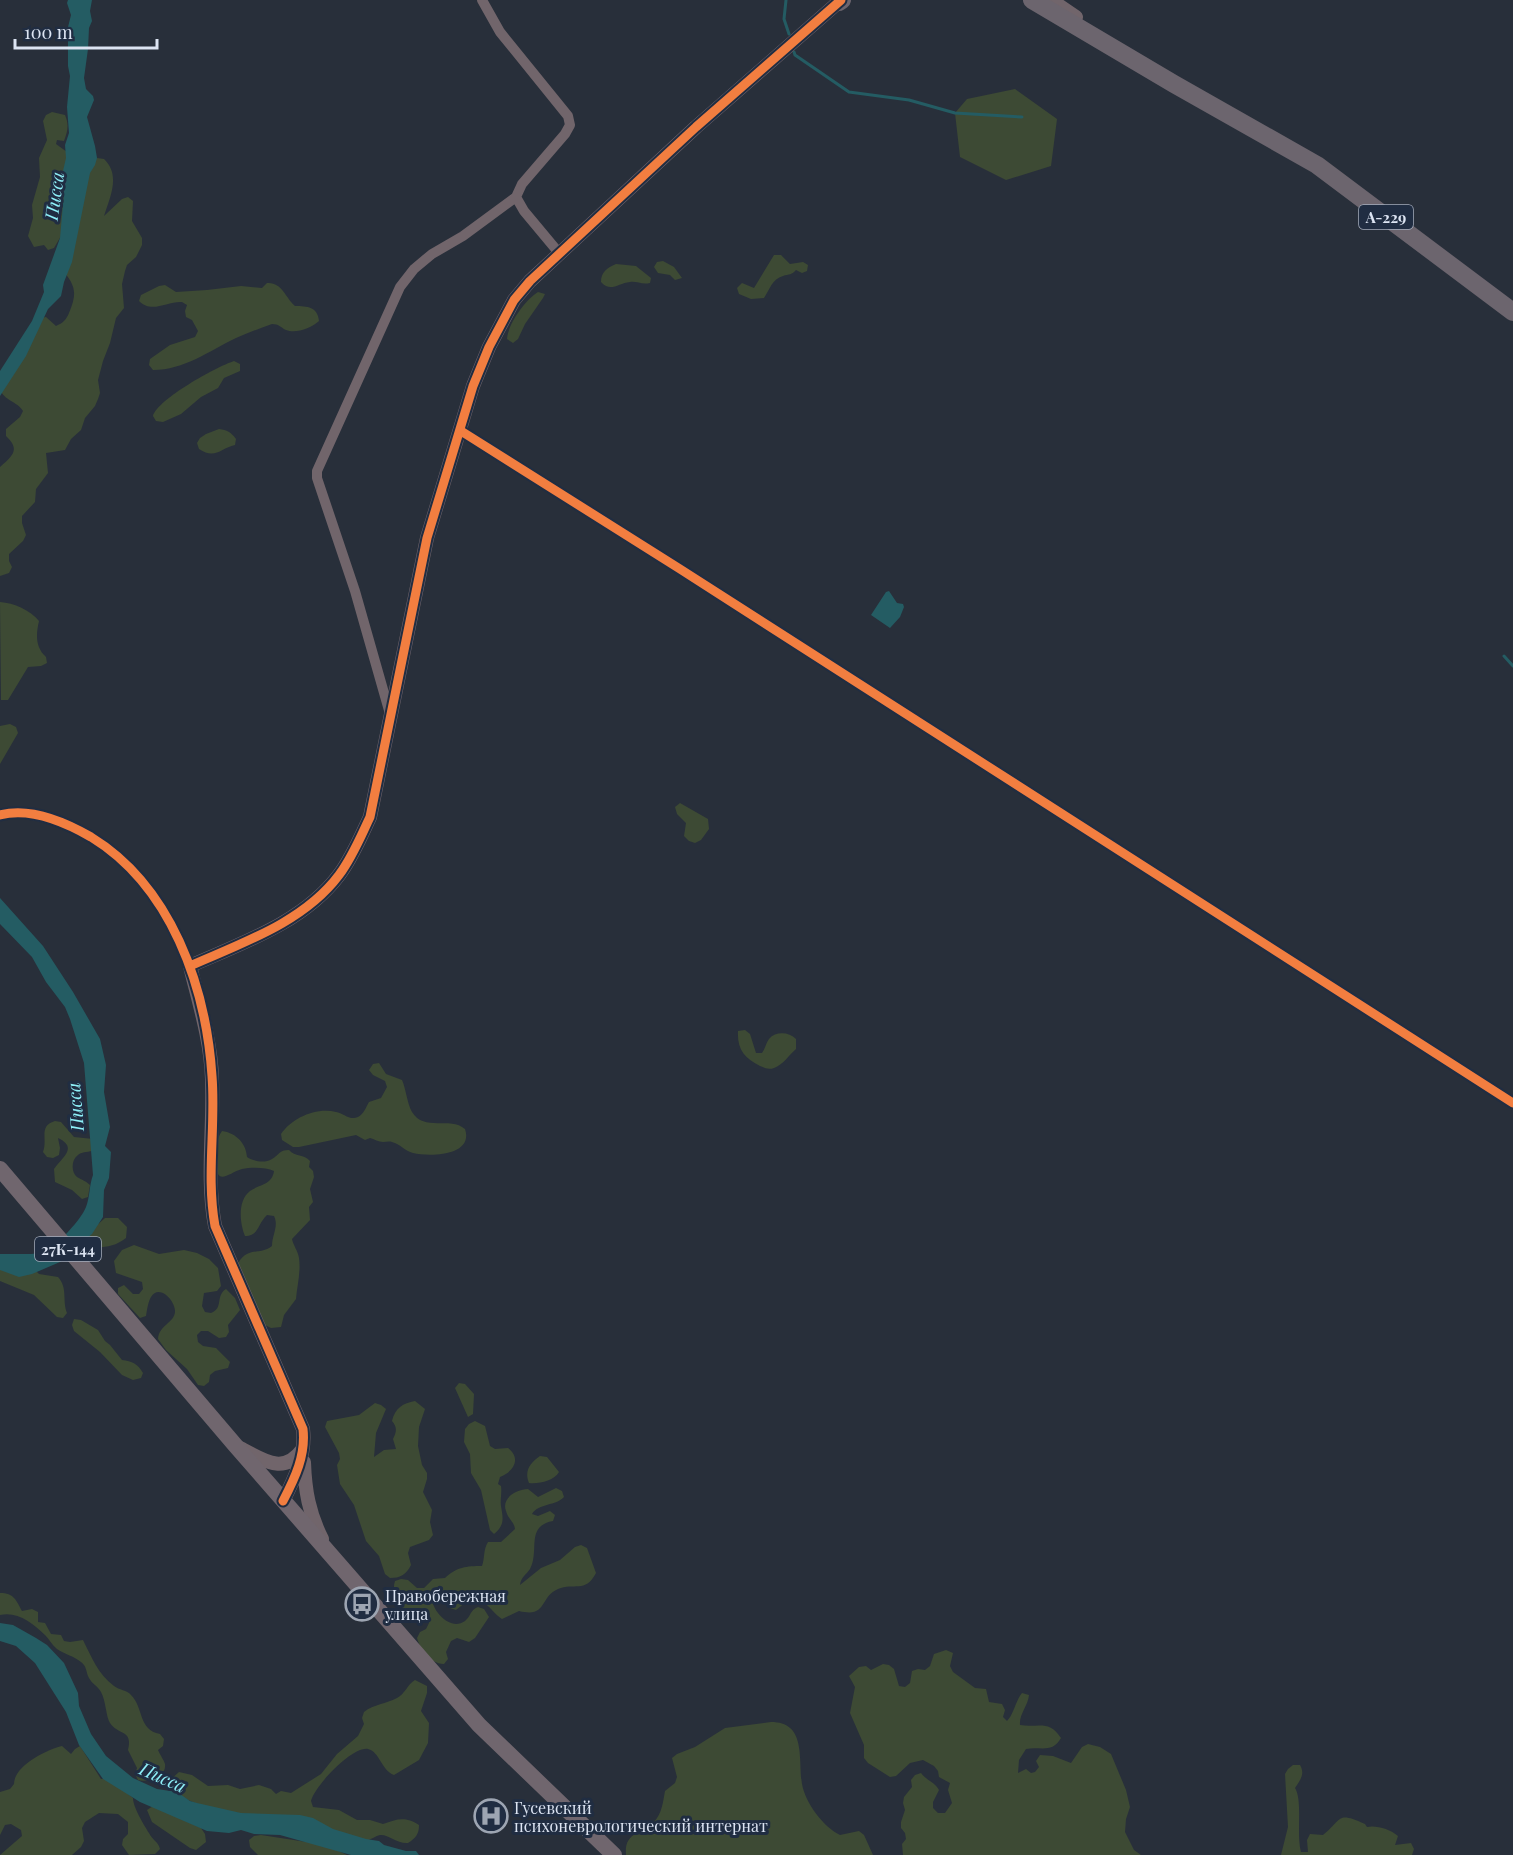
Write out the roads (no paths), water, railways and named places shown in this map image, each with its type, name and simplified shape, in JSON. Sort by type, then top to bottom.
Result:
[{"type":"highway","points":[[1020,0],[1099,36]]},
{"type":"highway","name":"А-229","points":[[1032,0],[1099,36],[1317,165],[1513,312]]},
{"type":"highway","name":"А-229","points":[[1049,0],[1099,36]]},
{"type":"main road","name":"27К-144","points":[[0,1168],[235,1445],[479,1725],[614,1855]]},
{"type":"street","points":[[390,714],[355,591],[317,478],[317,471],[400,287],[414,269],[432,254],[463,236],[516,197],[522,184],[565,134],[570,125],[568,116],[500,32],[482,0]]},
{"type":"street","points":[[190,966],[273,928],[297,914],[320,895],[340,874],[370,817],[427,538],[473,386],[500,324],[519,293],[559,253],[696,127],[841,1]]},
{"type":"street","points":[[516,197],[524,211],[559,253]]},
{"type":"street","points":[[461,431],[700,581],[1513,1103]]},
{"type":"street","points":[[0,816],[20,813],[42,816],[62,823],[104,845],[137,874],[161,907],[177,936],[190,966],[206,1028],[212,1076],[211,1204],[215,1226],[303,1429],[308,1503],[312,1519],[331,1556]]},
{"type":"street","points":[[235,1445],[264,1461],[275,1464],[285,1464],[294,1460],[303,1448]]},
{"type":"street","points":[[284,1501],[299,1467],[303,1448]]},
{"type":"water","points":[[68,0],[92,0],[90,11],[92,21],[89,28],[84,78],[86,89],[94,100],[87,117],[97,158],[90,173],[72,262],[61,296],[48,309],[26,356],[0,396],[0,371],[32,321],[44,292],[43,285],[60,238],[65,145],[69,133],[68,27],[71,15]]},
{"type":"water","points":[[889,591],[897,603],[903,604],[904,607],[900,617],[890,628],[871,615]]},
{"type":"water","points":[[0,898],[43,946],[100,1039],[106,1065],[104,1092],[110,1127],[105,1146],[111,1152],[109,1178],[104,1190],[103,1217],[92,1234],[60,1262],[19,1277],[0,1270],[0,1254],[50,1252],[83,1213],[93,1175],[84,1063],[70,1019],[65,1007],[46,982],[32,957],[0,924]]},
{"type":"water","points":[[0,1623],[13,1625],[36,1638],[47,1645],[64,1663],[78,1693],[79,1706],[91,1734],[106,1756],[133,1778],[157,1789],[177,1792],[190,1801],[241,1813],[300,1815],[313,1818],[333,1829],[406,1851],[416,1851],[419,1855],[351,1855],[280,1835],[254,1834],[241,1830],[229,1833],[207,1831],[140,1802],[103,1779],[79,1745],[66,1712],[35,1663],[16,1646],[0,1641]]},
{"type":"waterway","points":[[786,0],[784,19],[789,34]]},
{"type":"waterway","points":[[794,52],[795,55],[849,92],[909,100],[955,113],[1022,117]]},
{"type":"waterway","points":[[1504,656],[1513,666]]},
{"type":"place","name":"Правобережная улица","points":[[362,1604]]},
{"type":"place","name":"Гусевский психоневрологический интернат","points":[[491,1816]]},
{"type":"water label","name":"Писса","points":[[54,196]]},
{"type":"water label","name":"Писса","points":[[75,1107]]},
{"type":"water label","name":"Писса","points":[[163,1777]]}]
